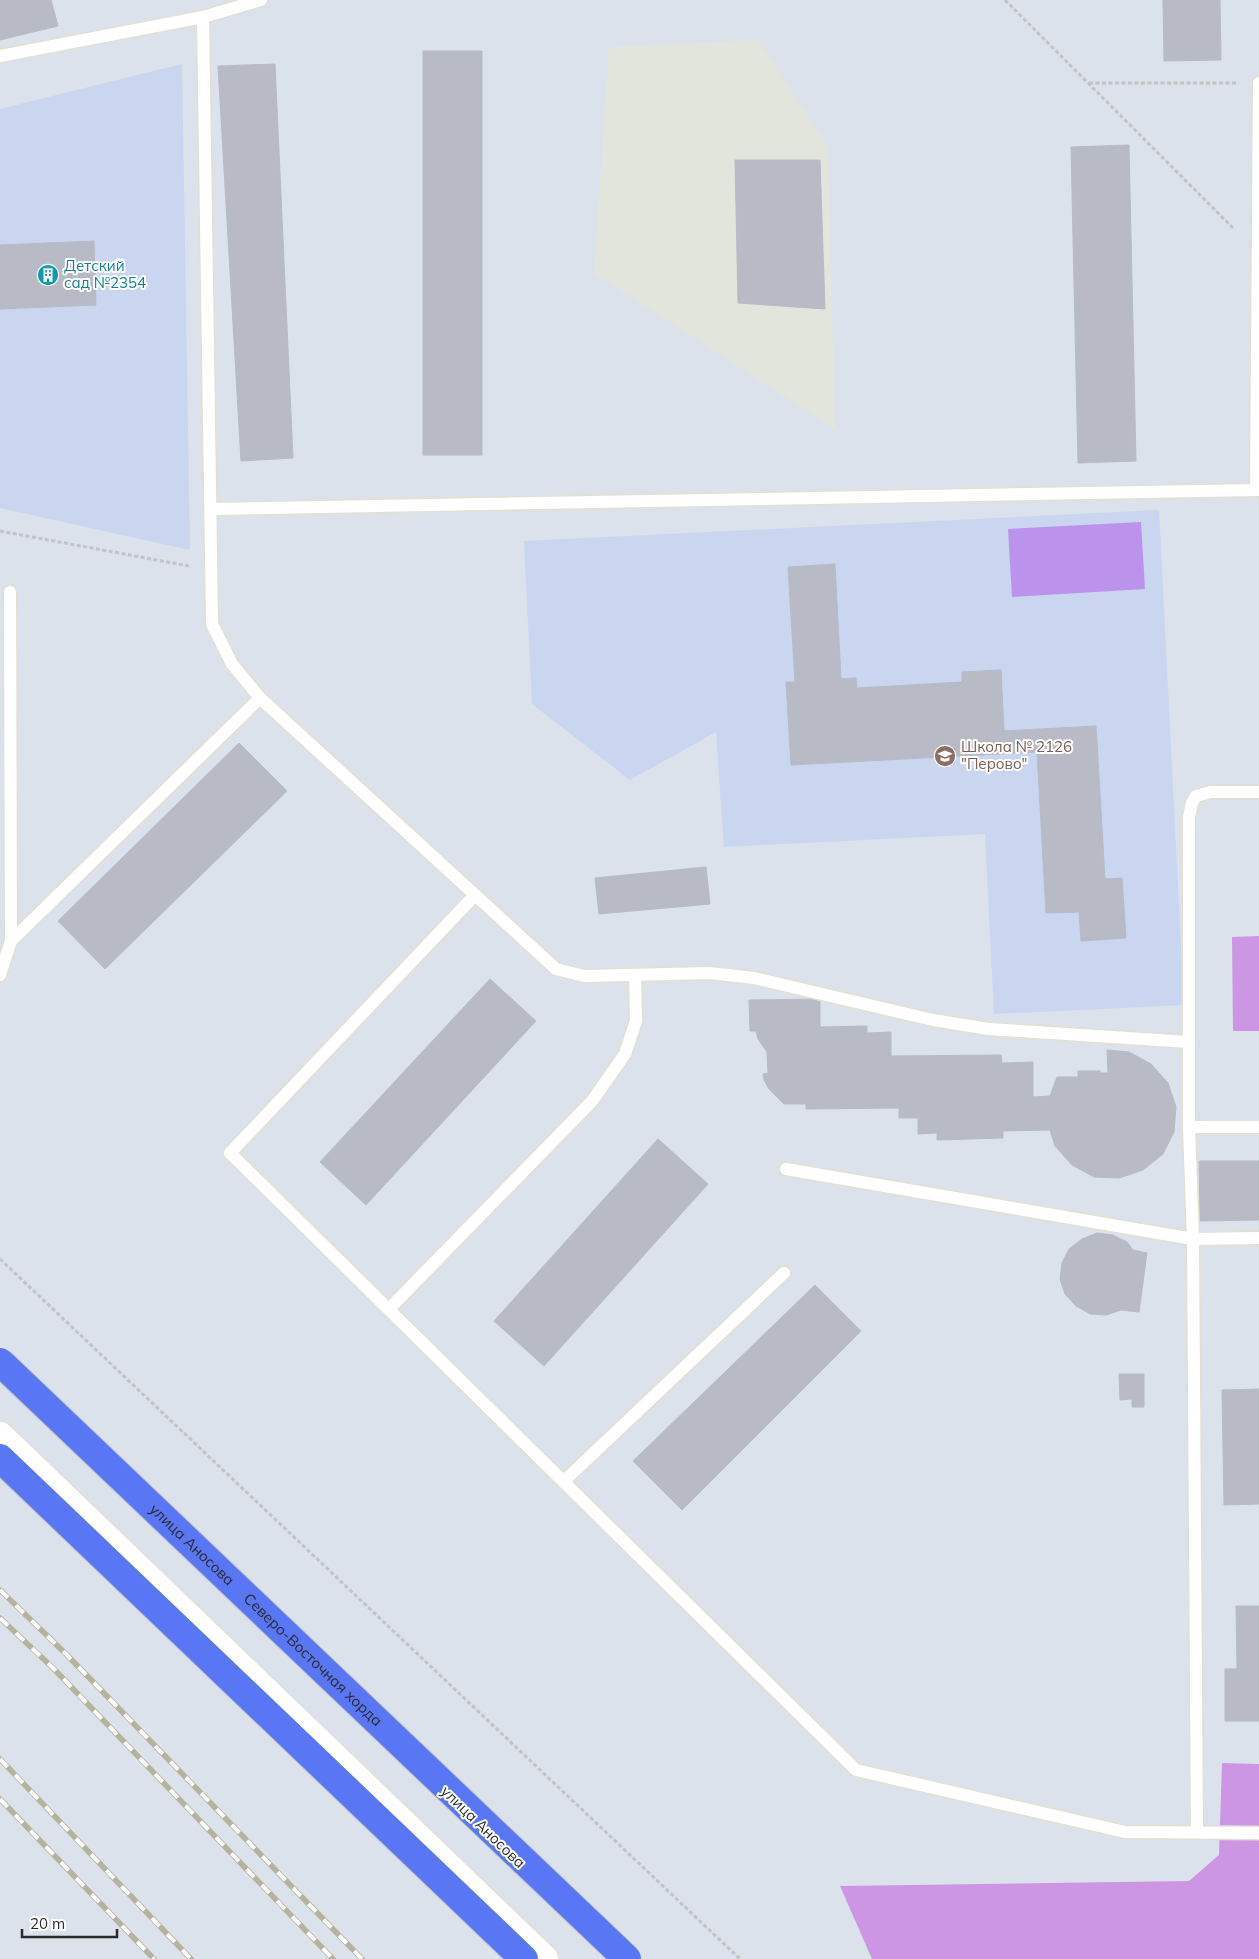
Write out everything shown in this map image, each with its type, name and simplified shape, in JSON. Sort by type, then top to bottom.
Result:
[{"type":"main road","name":"Северо-Восточная хорда","points":[[0,1362],[627,1959]]},
{"type":"main road","points":[[0,1458],[524,1959]]},
{"type":"street","name":"улица Аносова","points":[[0,1362],[621,1959]]},
{"type":"street","points":[[0,1436],[544,1959]]},
{"type":"lane","points":[[0,56],[204,17],[261,0]]},
{"type":"lane","points":[[204,17],[212,624],[232,664],[260,698],[556,970],[584,976],[710,973],[754,978],[933,1020],[989,1029],[1188,1042]]},
{"type":"lane","points":[[211,510],[1258,490],[1259,83]]},
{"type":"lane","points":[[0,975],[11,941],[10,592]]},
{"type":"lane","points":[[11,941],[260,698]]},
{"type":"lane","points":[[1197,1832],[1193,1239],[1188,1042],[1189,817],[1192,803],[1196,796],[1211,792],[1259,792]]},
{"type":"lane","points":[[475,895],[230,1153],[856,1770],[1124,1832],[1259,1832]]},
{"type":"lane","points":[[389,1309],[592,1101],[625,1054],[636,1021],[635,975]]},
{"type":"lane","points":[[1189,1127],[1259,1127]]},
{"type":"lane","points":[[786,1169],[1193,1239],[1259,1238]]},
{"type":"lane","points":[[564,1481],[784,1273]]},
{"type":"path","points":[[1005,0],[1258,253]]},
{"type":"path","points":[[1088,83],[1259,83]]},
{"type":"path","points":[[0,530],[212,570]]},
{"type":"path","points":[[0,1259],[740,1959]]},
{"type":"shaded area","points":[[758,40],[828,147],[835,429],[594,273],[609,47]]},
{"type":"shaded area","points":[[182,64],[190,550],[0,508],[0,109]]},
{"type":"shaded area","name":"Школа № 2126 \"Перово\"","points":[[1159,510],[1184,1005],[994,1014],[985,834],[724,847],[716,732],[630,780],[532,704],[524,541]]},
{"type":"shaded area","points":[[1141,522],[1145,589],[1012,597],[1008,529]]},
{"type":"shaded area","points":[[1259,936],[1259,1031],[1233,1031],[1232,937]]},
{"type":"shaded area","points":[[1222,1763],[1259,1764],[1259,1959],[872,1959],[840,1886],[1189,1881],[1219,1855]]},
{"type":"building","points":[[0,0],[51,0],[58,26],[0,40]]},
{"type":"building","points":[[1163,0],[1220,0],[1221,60],[1164,61]]},
{"type":"building","points":[[423,51],[482,51],[482,455],[423,455]]},
{"type":"building","points":[[275,64],[293,458],[241,461],[218,66]]},
{"type":"building","points":[[1129,145],[1136,461],[1078,463],[1071,147]]},
{"type":"building","points":[[735,160],[820,160],[825,309],[738,303]]},
{"type":"building","name":"Детский сад №2354","points":[[94,241],[96,305],[0,309],[0,245]]},
{"type":"building","points":[[835,564],[841,679],[856,678],[857,688],[962,682],[962,672],[1001,670],[1004,731],[1096,726],[1105,879],[1122,878],[1126,938],[1081,941],[1079,912],[1046,913],[1037,752],[791,765],[786,682],[795,682],[788,567]]},
{"type":"building","points":[[239,743],[287,791],[105,969],[58,921]]},
{"type":"building","points":[[706,867],[710,904],[599,914],[595,878]]},
{"type":"building","points":[[490,979],[536,1021],[366,1205],[320,1162]]},
{"type":"building","points":[[820,999],[820,1027],[867,1026],[867,1033],[891,1032],[891,1056],[1001,1055],[1002,1063],[1033,1062],[1033,1097],[1050,1096],[1057,1077],[1078,1077],[1078,1071],[1108,1073],[1107,1050],[1129,1052],[1151,1064],[1168,1083],[1176,1107],[1174,1132],[1163,1154],[1143,1170],[1119,1178],[1094,1177],[1072,1165],[1055,1146],[1050,1130],[1003,1131],[1003,1138],[937,1140],[937,1133],[918,1134],[918,1118],[899,1118],[899,1108],[806,1109],[806,1104],[784,1104],[769,1089],[764,1080],[763,1074],[768,1073],[767,1052],[758,1039],[756,1031],[750,1031],[749,1000]]},
{"type":"building","points":[[658,1139],[708,1184],[544,1366],[494,1321]]},
{"type":"building","points":[[1199,1161],[1259,1161],[1259,1220],[1200,1221]]},
{"type":"building","points":[[1097,1233],[1113,1235],[1127,1242],[1133,1250],[1147,1253],[1139,1312],[1121,1310],[1106,1315],[1090,1314],[1076,1306],[1065,1294],[1060,1279],[1062,1263],[1069,1249],[1082,1239]]},
{"type":"building","points":[[815,1285],[861,1331],[682,1510],[633,1461]]},
{"type":"building","points":[[1119,1374],[1144,1374],[1144,1407],[1132,1407],[1132,1399],[1120,1400]]},
{"type":"building","points":[[1259,1389],[1259,1504],[1224,1505],[1222,1390]]},
{"type":"building","points":[[1236,1606],[1259,1606],[1259,1721],[1225,1721],[1225,1669],[1237,1669]]},
{"type":"railway","points":[[0,1590],[66,1654],[362,1959]]},
{"type":"railway","points":[[0,1618],[53,1668],[333,1959]]},
{"type":"railway","points":[[0,1759],[191,1959]]},
{"type":"railway","points":[[0,1799],[154,1959]]},
{"type":"place","name":"Детский сад №2354","points":[[48,275]]},
{"type":"place","name":"Школа № 2126 \"Перово\"","points":[[945,756]]}]
